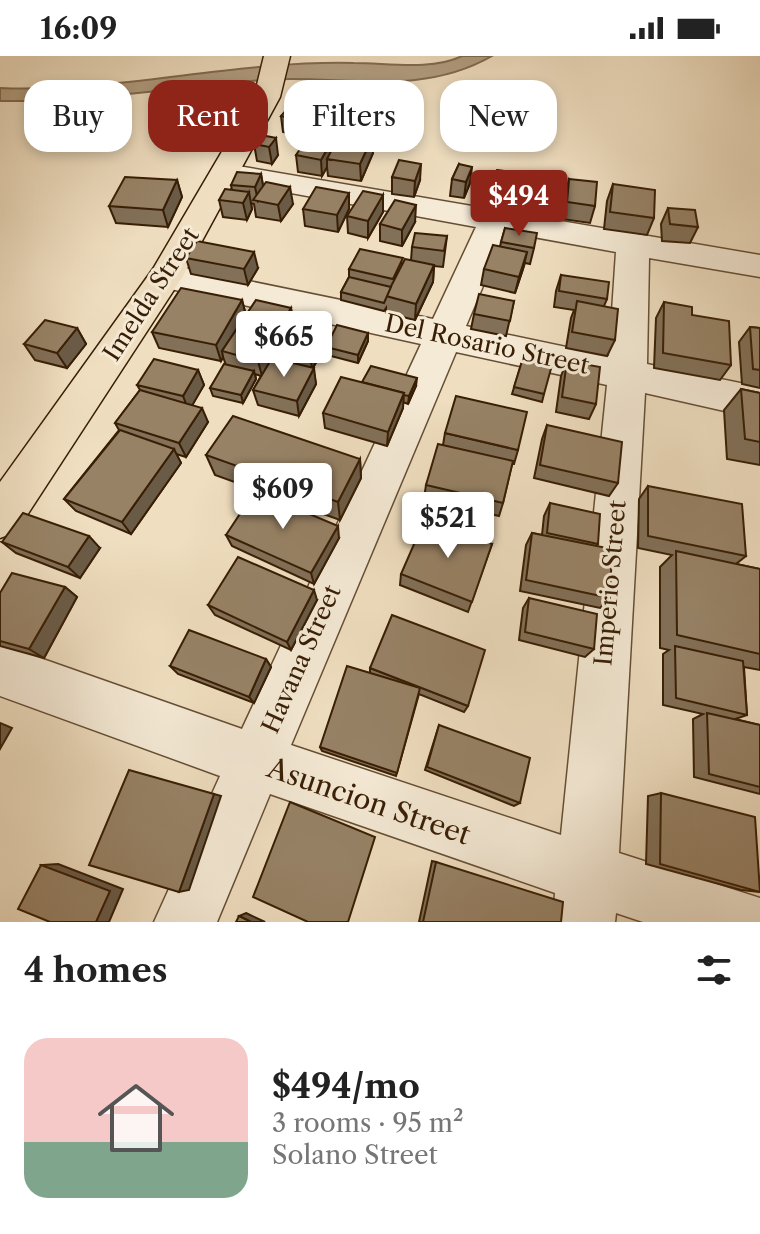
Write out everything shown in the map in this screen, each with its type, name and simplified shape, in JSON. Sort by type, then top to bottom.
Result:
[{"type":"main road","name":"Imelda Street","points":[[0,518],[166,276],[267,97],[277,56]]},
{"type":"street","points":[[226,173],[760,266]]},
{"type":"street","name":"Havana Street","points":[[185,922],[495,220]]},
{"type":"street","name":"Imperio Street","points":[[585,898],[627,375],[633,244]]},
{"type":"street","name":"Del Rosario Street","points":[[166,276],[760,403]]},
{"type":"street","name":"Asuncion Street","points":[[0,670],[255,763],[585,898],[742,922]]},
{"type":"shaded area","points":[[462,56],[492,56],[463,69],[412,80],[148,80],[148,91],[132,93],[132,81],[265,66],[309,63],[423,65]]},
{"type":"shaded area","points":[[0,88],[24,88],[24,101],[0,101]]},
{"type":"building","points":[[268,136],[276,138],[269,147]]},
{"type":"building","points":[[298,152],[326,152],[321,160],[296,155]]},
{"type":"building","points":[[331,152],[366,152],[360,164],[327,159]]},
{"type":"building","points":[[399,160],[421,164],[415,181],[392,177]]},
{"type":"building","points":[[459,164],[472,167],[466,182],[452,179]]},
{"type":"building","points":[[497,170],[518,173],[511,196],[489,193]]},
{"type":"building","points":[[237,172],[261,174],[255,187],[231,185]]},
{"type":"building","points":[[125,177],[177,180],[163,210],[109,206]]},
{"type":"building","points":[[569,179],[597,182],[595,206],[567,202]]},
{"type":"building","points":[[266,182],[290,187],[278,205],[253,200]]},
{"type":"building","points":[[613,184],[655,190],[654,218],[610,212]]},
{"type":"building","points":[[316,187],[349,193],[337,215],[303,209]]},
{"type":"building","points":[[225,189],[249,192],[243,203],[219,200]]},
{"type":"building","points":[[363,191],[383,195],[368,221],[347,216]]},
{"type":"building","points":[[395,200],[416,205],[402,230],[380,224]]},
{"type":"building","points":[[668,208],[695,210],[698,227],[670,224]]},
{"type":"building","points":[[505,228],[537,233],[534,248],[501,242]]},
{"type":"building","points":[[415,233],[447,236],[444,251],[412,247]]},
{"type":"building","points":[[197,241],[254,252],[244,269],[186,258]]},
{"type":"building","points":[[493,245],[527,252],[519,277],[484,269]]},
{"type":"building","points":[[360,249],[403,258],[393,279],[349,269]]},
{"type":"building","points":[[405,259],[434,265],[416,304],[386,296]]},
{"type":"building","points":[[561,275],[609,282],[607,299],[559,291]]},
{"type":"building","points":[[349,277],[391,287],[384,303],[341,292]]},
{"type":"building","points":[[181,288],[242,300],[216,345],[152,332]]},
{"type":"building","points":[[479,294],[514,301],[510,321],[474,314]]},
{"type":"building","points":[[256,300],[291,308],[258,361],[222,351]]},
{"type":"building","points":[[577,301],[618,309],[615,340],[572,332]]},
{"type":"building","points":[[664,302],[692,307],[692,315],[729,321],[731,365],[663,353]]},
{"type":"building","points":[[291,314],[327,324],[310,354],[273,344]]},
{"type":"building","points":[[45,320],[77,328],[57,353],[24,344]]},
{"type":"building","points":[[337,325],[368,333],[358,355],[326,347]]},
{"type":"building","points":[[750,327],[760,328],[760,370],[753,369]]},
{"type":"building","points":[[272,358],[314,368],[297,401],[253,390]]},
{"type":"building","points":[[523,358],[552,365],[544,394],[514,387]]},
{"type":"building","points":[[154,359],[198,370],[183,396],[137,385]]},
{"type":"building","points":[[567,361],[600,367],[596,404],[562,397]]},
{"type":"building","points":[[224,364],[254,371],[241,395],[210,388]]},
{"type":"building","points":[[371,366],[417,378],[409,396],[362,382]]},
{"type":"building","points":[[341,377],[404,393],[388,432],[323,413]]},
{"type":"building","points":[[741,389],[760,393],[760,442],[745,439]]},
{"type":"building","points":[[140,390],[202,408],[179,443],[115,423]]},
{"type":"building","points":[[456,396],[527,412],[518,450],[445,433]]},
{"type":"building","points":[[233,416],[360,459],[338,502],[206,455]]},
{"type":"building","points":[[547,425],[622,442],[618,483],[540,465]]},
{"type":"building","points":[[120,430],[174,449],[122,522],[64,499]]},
{"type":"building","points":[[438,444],[513,461],[503,503],[426,485]]},
{"type":"building","points":[[648,486],[742,504],[746,556],[648,536]]},
{"type":"building","points":[[255,491],[338,526],[311,573],[226,535]]},
{"type":"building","points":[[550,503],[600,514],[598,544],[547,533]]},
{"type":"building","points":[[23,513],[89,536],[68,567],[2,542]]},
{"type":"building","points":[[425,519],[492,544],[472,602],[401,574]]},
{"type":"building","points":[[532,533],[612,549],[610,598],[526,580]]},
{"type":"building","points":[[676,551],[760,569],[760,654],[677,635]]},
{"type":"building","points":[[238,557],[314,590],[287,642],[208,605]]},
{"type":"building","points":[[12,573],[65,587],[29,649],[0,641],[0,593]]},
{"type":"building","points":[[529,598],[597,614],[594,649],[525,632]]},
{"type":"building","points":[[392,615],[485,650],[468,706],[370,668]]},
{"type":"building","points":[[189,630],[266,659],[249,697],[170,666]]},
{"type":"building","points":[[675,646],[743,661],[747,715],[676,698]]},
{"type":"building","points":[[347,666],[420,688],[397,773],[320,747]]},
{"type":"building","points":[[707,713],[760,725],[760,787],[709,774]]},
{"type":"building","points":[[439,725],[530,758],[520,803],[427,767]]},
{"type":"building","points":[[129,770],[214,794],[179,892],[89,865]]},
{"type":"building","points":[[661,793],[755,817],[760,892],[660,864]]},
{"type":"building","points":[[290,802],[375,837],[348,922],[308,922],[253,897]]},
{"type":"building","points":[[436,862],[563,902],[561,922],[423,922]]},
{"type":"building","points":[[41,865],[110,891],[96,922],[50,922],[18,909]]},
{"type":"building","points":[[239,916],[251,922],[236,922]]}]
